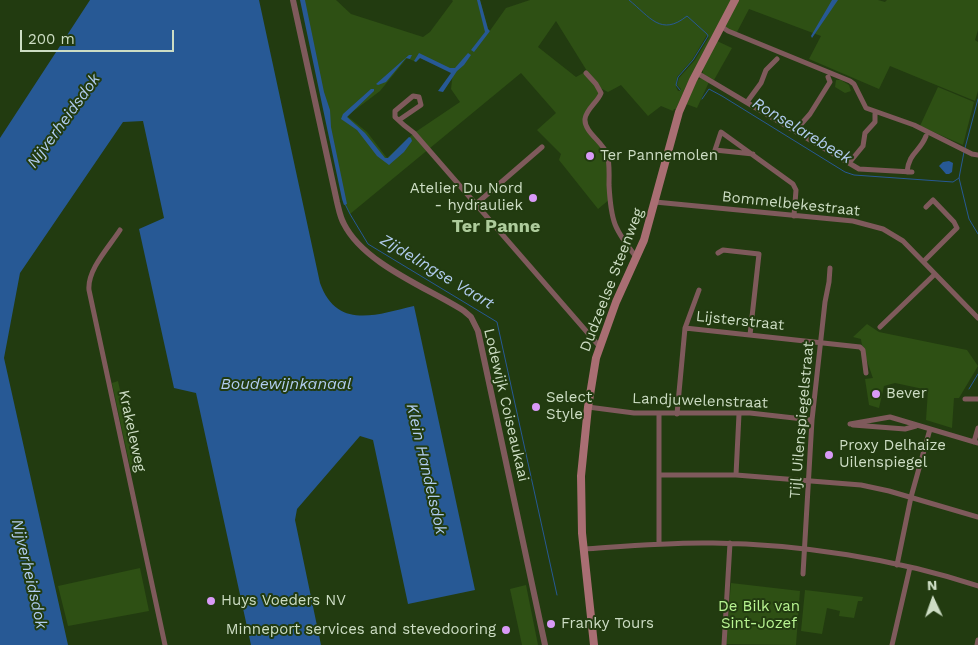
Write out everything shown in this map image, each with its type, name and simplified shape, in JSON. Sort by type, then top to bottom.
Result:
[{"type":"main road","name":"Dudzeelse Steenweg","points":[[594,645],[584,549],[581,476],[588,407],[600,347],[616,302],[644,240],[675,125],[698,72],[736,0]]},
{"type":"street","name":"Lodewijk Coiseaukaai","points":[[294,0],[337,202],[344,224],[364,250],[399,274],[464,311],[471,317],[478,331],[545,645]]},
{"type":"street","points":[[722,26],[728,31],[850,81],[854,84],[866,108],[914,126],[978,155]]},
{"type":"street","points":[[747,102],[762,83],[766,70],[777,59]]},
{"type":"street","points":[[698,72],[859,169],[909,172],[908,162],[926,136]]},
{"type":"street","points":[[586,73],[596,84],[600,92],[599,98],[586,115],[586,125],[607,154],[610,211],[621,237],[637,258]]},
{"type":"street","points":[[795,131],[818,103],[830,82],[828,77]]},
{"type":"street","points":[[398,120],[421,105],[420,97],[413,96],[395,112],[395,117],[398,120],[421,141],[600,347]]},
{"type":"street","points":[[849,163],[863,146],[865,133],[875,122],[875,114]]},
{"type":"street","points":[[753,154],[715,150],[721,132],[745,148],[753,154],[793,184],[796,190],[794,216]]},
{"type":"street","points":[[476,204],[542,147]]},
{"type":"street","points":[[924,261],[956,228],[954,222],[933,200],[926,207]]},
{"type":"street","name":"Bommelbekestraat","points":[[655,202],[853,221],[875,226],[904,240],[978,318]]},
{"type":"street","name":"Krakeleweg","points":[[120,230],[91,274],[88,282],[165,645]]},
{"type":"street","points":[[718,252],[723,250],[758,254],[750,335]]},
{"type":"street","name":"Tijl Uilenspiegelstraat","points":[[803,574],[812,420],[830,268]]},
{"type":"street","points":[[880,327],[935,274]]},
{"type":"street","points":[[677,414],[685,328],[699,290]]},
{"type":"street","name":"Lijsterstraat","points":[[685,328],[860,347],[863,350],[866,372]]},
{"type":"street","points":[[965,399],[978,399]]},
{"type":"street","name":"Landjuwelenstraat","points":[[588,407],[659,414],[750,413],[812,420]]},
{"type":"street","points":[[659,414],[659,544]]},
{"type":"street","points":[[736,475],[739,414]]},
{"type":"street","points":[[918,426],[905,429],[850,424],[890,417],[976,442],[978,428]]},
{"type":"street","points":[[896,564],[930,429]]},
{"type":"street","points":[[660,475],[736,475],[861,485],[978,518]]},
{"type":"street","points":[[584,549],[659,544],[730,543],[866,558],[910,567],[978,586]]},
{"type":"street","points":[[724,645],[730,543]]},
{"type":"street","points":[[892,645],[910,567]]},
{"type":"street","points":[[977,645],[978,640]]},
{"type":"green space","points":[[302,0],[336,0],[351,14],[423,37],[430,32],[452,0],[480,0],[489,32],[506,8],[530,0],[878,0],[885,2],[887,0],[978,0],[978,30],[975,40],[978,42],[978,91],[975,101],[890,66],[879,89],[809,59],[821,36],[749,9],[736,34],[722,27],[711,38],[676,109],[673,111],[661,106],[648,116],[621,85],[608,92],[600,88],[601,93],[585,121],[607,154],[610,199],[598,209],[559,160],[561,154],[537,130],[556,113],[521,73],[350,214],[346,205]],"holes":[[[556,21],[587,71],[576,77],[538,47]],[[707,35],[709,37],[695,60],[679,78],[677,85],[681,89],[678,91],[676,87],[677,77],[692,60]],[[407,58],[416,62],[420,58],[453,72],[451,89],[460,102],[414,133],[387,158],[367,132],[347,116],[380,91]]]},
{"type":"green space","points":[[717,41],[732,48],[714,80],[703,74],[703,68]]},
{"type":"green space","points":[[701,78],[709,82],[697,108],[686,104],[697,80]]},
{"type":"green space","points":[[836,80],[841,80],[849,85],[851,91],[845,93],[835,87]]},
{"type":"green space","points":[[938,87],[974,102],[963,145],[920,126]]},
{"type":"green space","points":[[867,324],[879,332],[967,350],[978,366],[959,398],[954,398],[952,428],[926,420],[928,390],[895,383],[884,386],[879,408],[869,405],[865,379],[873,378],[861,339],[853,337]]},
{"type":"green space","points":[[118,381],[137,470],[131,471],[112,383]]},
{"type":"green space","points":[[140,568],[149,611],[68,626],[58,586]]},
{"type":"green space","name":"De Bilk van Sint-Jozef","points":[[731,583],[800,591],[796,645],[726,644]]},
{"type":"green space","points":[[526,585],[538,645],[522,645],[510,589]]},
{"type":"green space","points":[[805,590],[863,597],[862,601],[858,601],[854,618],[839,616],[840,611],[827,608],[822,634],[801,631]]},
{"type":"water","name":"Boudewijnkanaal","points":[[90,0],[259,0],[320,283],[327,298],[337,308],[359,316],[386,313],[414,306],[475,590],[408,604],[373,440],[360,436],[297,509],[295,520],[321,645],[251,645],[196,393],[174,388],[139,229],[164,218],[143,121],[123,122],[20,273],[4,358],[68,645],[0,645],[0,138]]},
{"type":"water","points":[[300,0],[305,0],[324,92],[330,110],[331,127],[347,204],[344,205],[342,199]]},
{"type":"water","points":[[477,0],[480,0],[490,31],[474,52],[471,50],[485,32]]},
{"type":"water","points":[[832,0],[838,0],[812,38],[811,36]]},
{"type":"water","points":[[419,53],[450,68],[455,68],[468,53],[471,55],[457,71],[443,92],[438,91],[451,73],[420,58],[416,62],[414,61]]},
{"type":"water","points":[[409,55],[412,55],[410,59],[406,58],[386,82],[376,84]]},
{"type":"water","points":[[371,89],[374,89],[374,91],[347,117],[365,133],[385,158],[388,158],[409,137],[411,138],[412,141],[404,152],[389,165],[377,156],[357,130],[341,119],[343,114]]},
{"type":"water","points":[[949,161],[953,163],[952,172],[946,174],[939,166],[943,162]]},
{"type":"waterway","name":"Ronselarebeek","points":[[629,0],[656,22],[670,25],[687,16],[707,34],[708,36],[693,60],[678,77],[676,85],[680,90]]},
{"type":"waterway","name":"Ronselarebeek","points":[[702,99],[709,89],[845,172],[854,175],[953,182],[959,178]]},
{"type":"waterway","points":[[965,148],[978,99]]},
{"type":"waterway","points":[[964,152],[959,178],[969,219],[978,234]]},
{"type":"waterway","name":"Zijdelingse Vaart","points":[[345,204],[368,244],[497,322],[557,595]]},
{"type":"waterway","points":[[969,389],[978,374]]},
{"type":"place","name":"Ter Pannemolen","points":[[590,156]]},
{"type":"place","name":"Atelier Du Nord - hydrauliek","points":[[533,198]]},
{"type":"place","name":"Bever","points":[[876,394]]},
{"type":"place","name":"Select Style","points":[[536,407]]},
{"type":"place","name":"Proxy Delhaize Uilenspiegel","points":[[829,455]]},
{"type":"place","name":"Huys Voeders NV","points":[[211,601]]},
{"type":"place","name":"Franky Tours","points":[[551,624]]},
{"type":"place","name":"Minneport services and stevedooring","points":[[506,630]]},
{"type":"district","name":"Ter Panne","points":[[496,227]]},
{"type":"water label","name":"Nijverheidsdok","points":[[64,121]]},
{"type":"water label","name":"Klein Handelsdok","points":[[426,469]]},
{"type":"water label","name":"Nijverheidsdok","points":[[29,574]]}]
